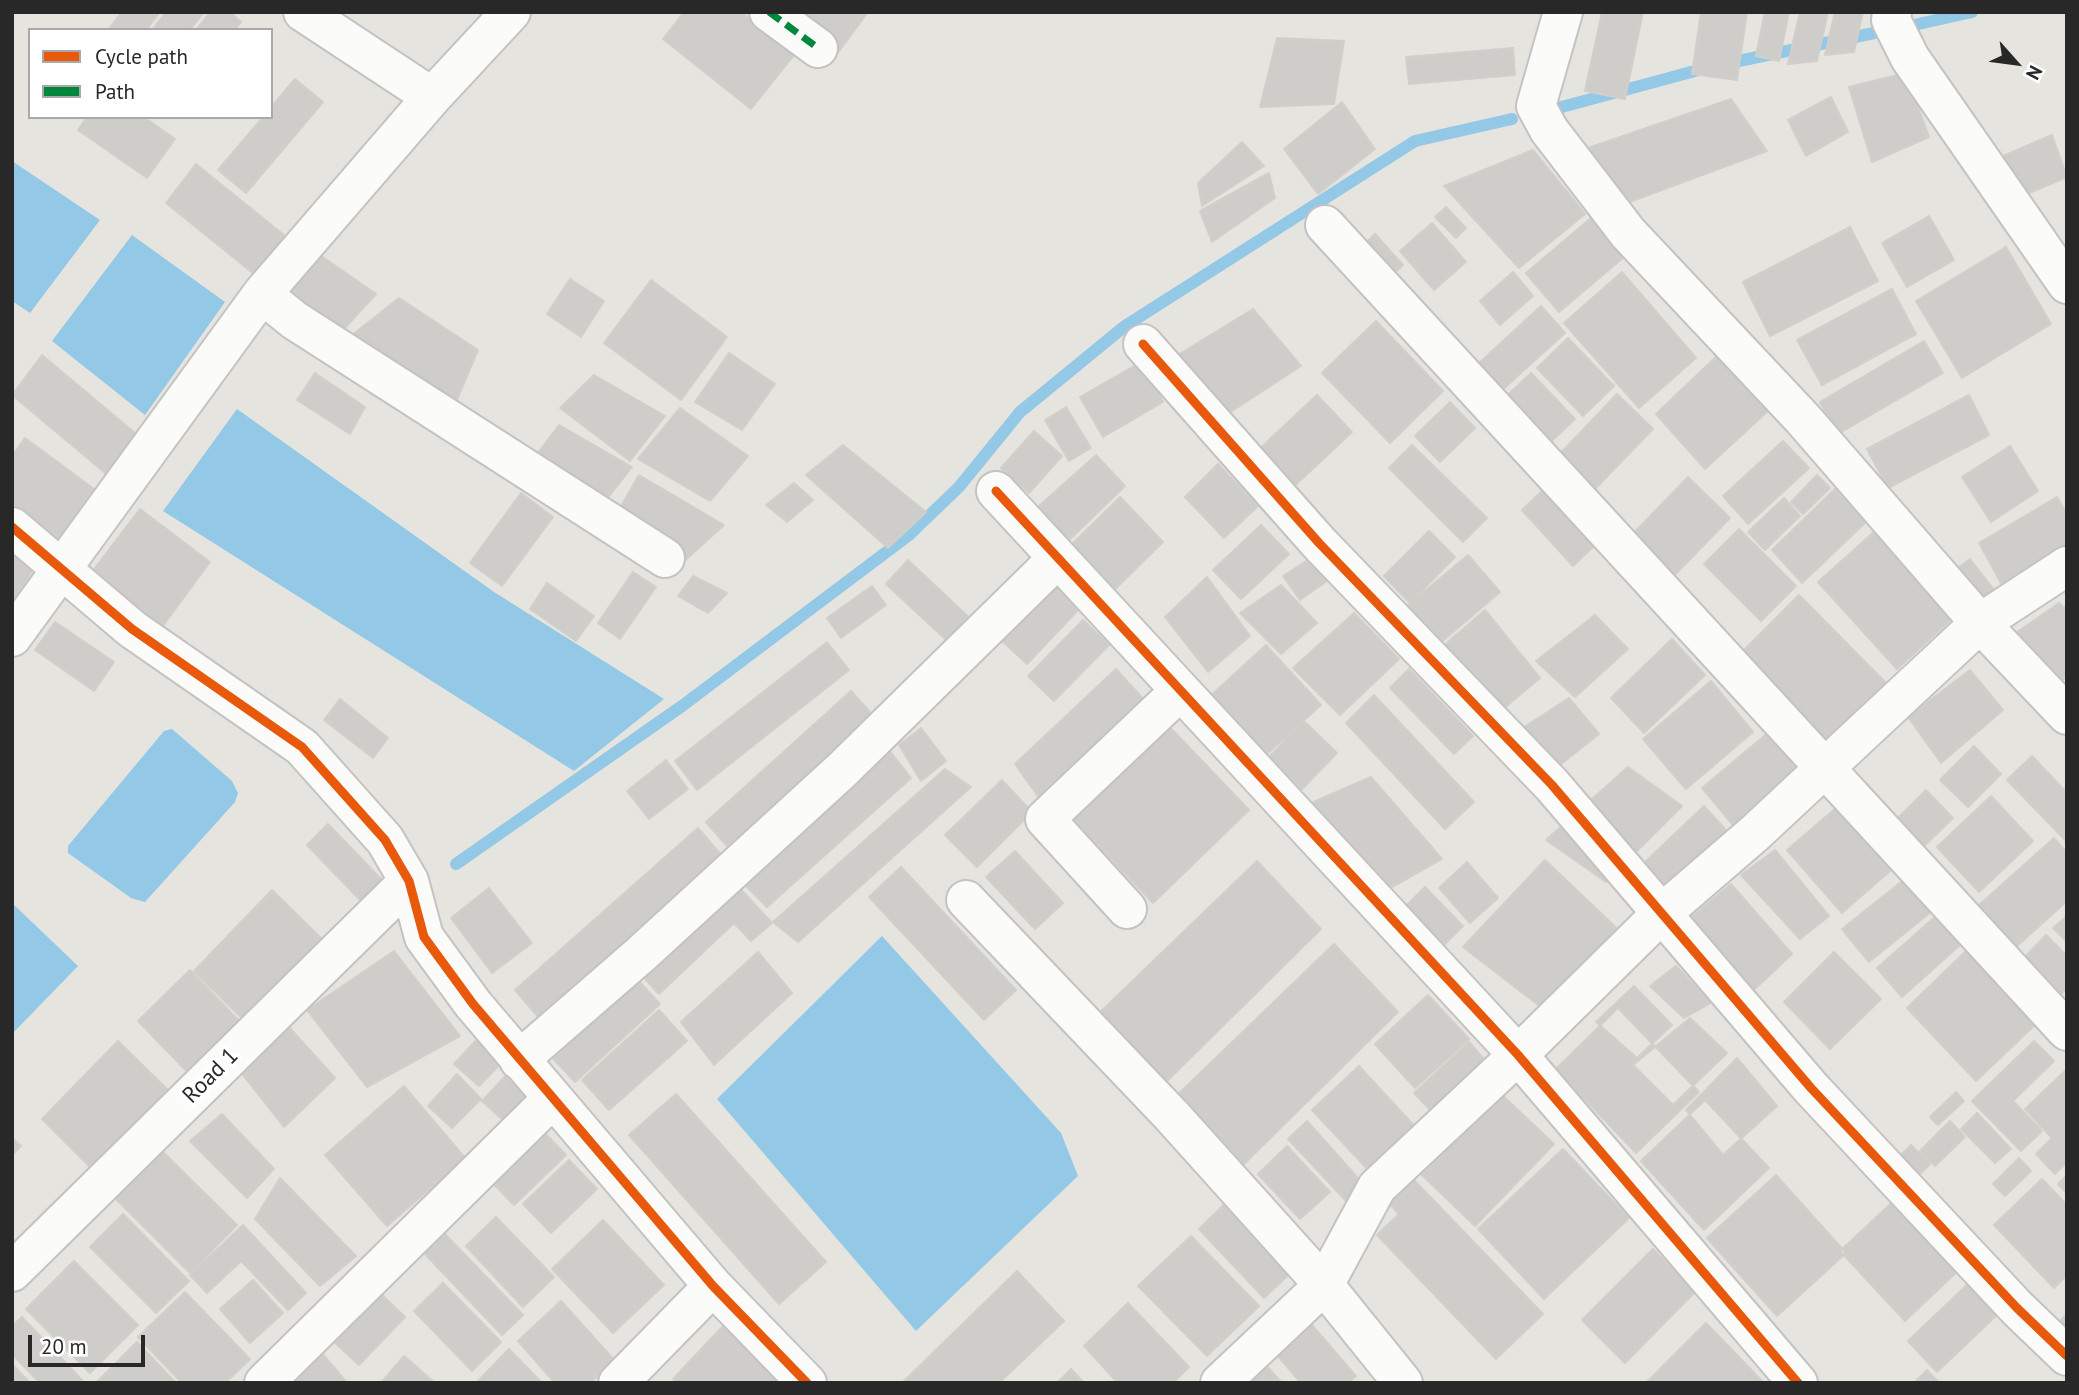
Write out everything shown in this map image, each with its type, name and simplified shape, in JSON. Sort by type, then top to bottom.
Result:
[{"type":"street","points":[[303,12],[432,97]]},
{"type":"street","points":[[12,637],[65,569],[262,294],[432,97],[511,12]]},
{"type":"street","points":[[769,12],[818,48]]},
{"type":"street","points":[[1563,12],[1536,106],[1549,130],[1628,233],[1803,419],[1980,623],[2067,715]]},
{"type":"street","points":[[1892,12],[1891,20],[1910,58],[2067,284]]},
{"type":"street","points":[[1325,225],[1827,767],[2067,1031]]},
{"type":"street","points":[[262,294],[294,320],[665,558]]},
{"type":"street","points":[[1143,344],[1319,542],[1552,785],[1811,1087],[2017,1308],[2067,1356]]},
{"type":"street","points":[[996,491],[1518,1055],[1798,1383]]},
{"type":"street","points":[[12,527],[65,569],[132,629],[302,747],[385,840],[409,881],[424,937],[473,1004],[713,1286],[807,1383]]},
{"type":"street","points":[[519,1060],[640,955],[843,769],[1057,559]]},
{"type":"street","points":[[1220,1383],[1324,1285],[1377,1187],[1518,1055],[1661,914],[1827,767],[1980,623],[2067,566]]},
{"type":"street","points":[[1127,909],[1045,819],[1180,691]]},
{"type":"street","name":"Road 1","points":[[12,1272],[409,881]]},
{"type":"street","points":[[966,900],[1172,1116],[1324,1285],[1403,1383]]},
{"type":"street","points":[[264,1383],[552,1099]]},
{"type":"street","points":[[618,1383],[713,1286]]},
{"type":"water","points":[[12,161],[100,220],[30,313],[12,301]]},
{"type":"water","points":[[132,235],[225,302],[145,415],[52,341]]},
{"type":"water","points":[[237,409],[494,592],[664,699],[574,771],[163,511]]},
{"type":"water","points":[[172,729],[232,781],[238,793],[235,802],[145,902],[131,898],[68,853],[68,846],[164,731]]},
{"type":"water","points":[[12,903],[78,966],[12,1034]]},
{"type":"water","points":[[882,936],[1061,1133],[1078,1176],[916,1331],[717,1099]]},
{"type":"building","points":[[122,12],[160,12],[148,28],[110,28]]},
{"type":"building","points":[[166,12],[204,12],[192,28],[154,28]]},
{"type":"building","points":[[210,12],[230,12],[241,22],[236,28],[198,28]]},
{"type":"building","points":[[684,12],[741,12],[794,55],[751,109],[663,39]]},
{"type":"building","points":[[808,12],[868,12],[837,54],[798,25]]},
{"type":"building","points":[[1602,12],[1643,12],[1625,99],[1585,91]]},
{"type":"building","points":[[1701,12],[1747,12],[1737,80],[1692,74]]},
{"type":"building","points":[[1765,12],[1789,12],[1779,61],[1756,56]]},
{"type":"building","points":[[1800,12],[1828,12],[1817,61],[1788,64]]},
{"type":"building","points":[[1835,12],[1863,12],[1854,52],[1825,55]]},
{"type":"building","points":[[1277,38],[1344,41],[1334,104],[1260,107]]},
{"type":"building","points":[[1513,48],[1515,75],[1409,84],[1406,57]]},
{"type":"building","points":[[1906,73],[1929,137],[1872,162],[1849,87]]},
{"type":"building","points":[[295,79],[323,102],[246,193],[218,170],[261,119],[273,119],[273,105]]},
{"type":"building","points":[[1831,97],[1848,132],[1806,156],[1788,120]]},
{"type":"building","points":[[1731,99],[1767,151],[1624,204],[1588,148]]},
{"type":"building","points":[[1342,102],[1375,149],[1318,194],[1284,149]]},
{"type":"building","points":[[86,119],[147,119],[175,139],[147,178],[78,130]]},
{"type":"building","points":[[2052,135],[2067,177],[2017,198],[2001,157]]},
{"type":"building","points":[[1242,142],[1264,166],[1202,206],[1198,183]]},
{"type":"building","points":[[1533,150],[1585,214],[1519,268],[1444,186]]},
{"type":"building","points":[[196,164],[290,240],[259,278],[166,203]]},
{"type":"building","points":[[1269,173],[1275,198],[1212,242],[1200,211]]},
{"type":"building","points":[[1446,207],[1466,228],[1456,238],[1435,217]]},
{"type":"building","points":[[1929,216],[1954,260],[1907,287],[1882,243]]},
{"type":"building","points":[[1591,218],[1624,257],[1559,312],[1526,273]]},
{"type":"building","points":[[1432,223],[1466,262],[1434,290],[1400,251]]},
{"type":"building","points":[[1850,227],[1878,281],[1770,336],[1743,282]]},
{"type":"building","points":[[1375,234],[1403,265],[1385,282],[1356,252]]},
{"type":"building","points":[[2006,247],[2051,324],[1962,378],[1916,301]]},
{"type":"building","points":[[317,253],[376,294],[329,345],[275,300]]},
{"type":"building","points":[[1513,272],[1533,296],[1500,325],[1480,301]]},
{"type":"building","points":[[1622,272],[1696,358],[1639,408],[1564,323]]},
{"type":"building","points":[[570,279],[604,301],[581,337],[547,314]]},
{"type":"building","points":[[651,280],[727,337],[681,400],[604,343]]},
{"type":"building","points":[[1892,289],[1916,334],[1822,385],[1797,340]]},
{"type":"building","points":[[399,298],[478,350],[450,416],[337,347]]},
{"type":"building","points":[[1541,306],[1565,333],[1490,401],[1466,375]]},
{"type":"building","points":[[1253,309],[1301,366],[1226,415],[1178,355]]},
{"type":"building","points":[[1376,321],[1443,391],[1390,443],[1322,373]]},
{"type":"building","points":[[1568,338],[1614,386],[1583,416],[1537,368]]},
{"type":"building","points":[[1924,341],[1943,373],[1838,434],[1820,402]]},
{"type":"building","points":[[729,353],[775,384],[742,430],[695,402]]},
{"type":"building","points":[[42,355],[148,444],[116,482],[12,395]]},
{"type":"building","points":[[1717,356],[1768,411],[1705,469],[1656,414]]},
{"type":"building","points":[[1141,362],[1163,402],[1103,437],[1080,397]]},
{"type":"building","points":[[315,373],[365,407],[350,434],[297,400]]},
{"type":"building","points":[[1531,373],[1575,419],[1541,451],[1497,405]]},
{"type":"building","points":[[594,375],[665,416],[630,461],[560,408]]},
{"type":"building","points":[[1617,394],[1653,429],[1591,493],[1555,459]]},
{"type":"building","points":[[1317,395],[1352,432],[1288,492],[1253,455]]},
{"type":"building","points":[[1969,395],[1989,435],[1888,488],[1867,449]]},
{"type":"building","points":[[1450,402],[1475,428],[1440,462],[1415,436]]},
{"type":"building","points":[[1066,407],[1091,448],[1069,461],[1045,420]]},
{"type":"building","points":[[680,408],[748,456],[710,501],[638,459]]},
{"type":"building","points":[[559,425],[632,467],[592,518],[519,478]]},
{"type":"building","points":[[1034,431],[1062,456],[1029,493],[1001,468]]},
{"type":"building","points":[[25,438],[94,489],[59,538],[12,503],[12,456]]},
{"type":"building","points":[[1783,441],[1809,468],[1748,524],[1723,496]]},
{"type":"building","points":[[843,445],[926,512],[888,548],[806,475]]},
{"type":"building","points":[[1412,445],[1487,518],[1463,542],[1389,468]]},
{"type":"building","points":[[2010,446],[2038,491],[1991,522],[1962,477]]},
{"type":"building","points":[[1096,455],[1125,486],[1062,547],[1029,515]]},
{"type":"building","points":[[1218,464],[1258,506],[1224,538],[1185,497]]},
{"type":"building","points":[[639,475],[724,525],[681,564],[612,522]]},
{"type":"building","points":[[1817,475],[1830,488],[1803,514],[1791,502]]},
{"type":"building","points":[[1688,477],[1730,518],[1668,582],[1626,541]]},
{"type":"building","points":[[794,483],[813,500],[787,522],[766,505]]},
{"type":"building","points":[[1835,489],[1866,522],[1802,583],[1772,550]]},
{"type":"building","points":[[1543,490],[1594,546],[1573,566],[1522,510]]},
{"type":"building","points":[[521,493],[553,517],[502,586],[470,563]]},
{"type":"building","points":[[1120,497],[1163,542],[1108,596],[1064,552]]},
{"type":"building","points":[[2057,497],[2067,514],[2067,559],[2007,594],[1979,543]]},
{"type":"building","points":[[1784,498],[1800,516],[1765,550],[1748,532]]},
{"type":"building","points":[[140,509],[210,562],[154,638],[85,581]]},
{"type":"building","points":[[1261,525],[1289,554],[1241,599],[1213,570]]},
{"type":"building","points":[[1739,529],[1796,586],[1761,621],[1704,564]]},
{"type":"building","points":[[1429,531],[1455,557],[1410,603],[1384,576]]},
{"type":"building","points":[[1874,532],[1953,618],[1897,669],[1818,582]]},
{"type":"building","points":[[12,542],[40,559],[12,601]]},
{"type":"building","points":[[1468,555],[1500,592],[1425,656],[1389,621]]},
{"type":"building","points":[[1970,559],[2002,600],[1981,616],[1949,575]]},
{"type":"building","points":[[908,560],[979,627],[957,650],[886,584]]},
{"type":"building","points":[[1308,560],[1327,581],[1300,600],[1283,576]]},
{"type":"building","points":[[633,572],[656,587],[620,639],[598,623]]},
{"type":"building","points":[[693,576],[727,593],[708,613],[678,596]]},
{"type":"building","points":[[1207,577],[1250,636],[1208,672],[1165,617]]},
{"type":"building","points":[[547,583],[594,616],[576,641],[530,609]]},
{"type":"building","points":[[1053,585],[1079,609],[1027,664],[1001,640]]},
{"type":"building","points":[[1281,585],[1317,623],[1281,654],[1240,613]]},
{"type":"building","points":[[872,586],[886,605],[841,638],[827,618]]},
{"type":"building","points":[[1799,595],[1896,693],[1836,753],[1739,655]]},
{"type":"building","points":[[2059,603],[2067,610],[2067,675],[2055,688],[2010,637]]},
{"type":"building","points":[[1485,610],[1540,678],[1490,720],[1433,655]]},
{"type":"building","points":[[1354,613],[1399,659],[1340,715],[1293,668]]},
{"type":"building","points":[[1595,615],[1628,649],[1575,697],[1536,661]]},
{"type":"building","points":[[1083,620],[1109,645],[1054,701],[1028,676]]},
{"type":"building","points":[[55,622],[114,662],[94,691],[35,650]]},
{"type":"building","points":[[1672,639],[1705,675],[1644,733],[1611,698]]},
{"type":"building","points":[[827,642],[849,670],[697,790],[675,761]]},
{"type":"building","points":[[1266,645],[1321,705],[1259,761],[1205,701]]},
{"type":"building","points":[[1116,669],[1155,712],[1045,806],[1015,764]]},
{"type":"building","points":[[1409,669],[1473,736],[1454,754],[1390,688]]},
{"type":"building","points":[[1970,670],[2003,710],[1941,763],[1908,717]]},
{"type":"building","points":[[1711,681],[1753,732],[1686,789],[1643,739]]},
{"type":"building","points":[[851,691],[878,721],[734,854],[706,822]]},
{"type":"building","points":[[1374,695],[1474,802],[1445,829],[1346,723]]},
{"type":"building","points":[[1569,698],[1599,734],[1541,780],[1504,740]]},
{"type":"building","points":[[340,699],[388,738],[373,758],[324,720]]},
{"type":"building","points":[[1164,721],[1249,810],[1153,903],[1068,813]]},
{"type":"building","points":[[1304,721],[1337,753],[1302,789],[1269,757]]},
{"type":"building","points":[[921,728],[946,761],[921,781],[899,745]]},
{"type":"building","points":[[1770,731],[1812,780],[1744,838],[1702,788]]},
{"type":"building","points":[[1974,746],[2001,774],[1968,807],[1940,780]]},
{"type":"building","points":[[889,750],[911,778],[767,907],[741,881]]},
{"type":"building","points":[[2032,756],[2067,793],[2067,842],[2007,780]]},
{"type":"building","points":[[666,760],[688,789],[649,819],[627,791]]},
{"type":"building","points":[[1628,767],[1682,806],[1606,882],[1546,840]]},
{"type":"building","points":[[945,769],[971,787],[798,942],[773,922]]},
{"type":"building","points":[[1371,777],[1442,859],[1380,894],[1302,807]]},
{"type":"building","points":[[1002,780],[1032,812],[977,867],[945,835]]},
{"type":"building","points":[[1926,790],[1953,818],[1919,851],[1892,824]]},
{"type":"building","points":[[1991,796],[2033,841],[1979,892],[1937,847]]},
{"type":"building","points":[[1704,806],[1736,841],[1675,898],[1643,864]]},
{"type":"building","points":[[1836,808],[1890,871],[1842,913],[1787,850]]},
{"type":"building","points":[[328,824],[383,881],[362,902],[307,845]]},
{"type":"building","points":[[698,828],[729,864],[546,1026],[515,990]]},
{"type":"building","points":[[2054,838],[2067,853],[2067,901],[2006,956],[1969,914]]},
{"type":"building","points":[[1775,850],[1829,916],[1800,939],[1741,875]]},
{"type":"building","points":[[1015,851],[1063,903],[1035,929],[986,877]]},
{"type":"building","points":[[1545,860],[1627,938],[1546,1011],[1463,947]]},
{"type":"building","points":[[1257,861],[1321,929],[1167,1081],[1092,1020]]},
{"type":"building","points":[[1467,862],[1498,898],[1470,923],[1439,888]]},
{"type":"building","points":[[901,867],[1016,990],[984,1020],[869,897]]},
{"type":"building","points":[[1911,874],[1937,907],[1869,962],[1842,929]]},
{"type":"building","points":[[732,880],[772,923],[751,941],[734,923],[659,994],[637,970]]},
{"type":"building","points":[[1731,884],[1792,954],[1741,1002],[1676,930]]},
{"type":"building","points":[[1425,887],[1463,926],[1437,952],[1399,913]]},
{"type":"building","points":[[489,888],[532,943],[492,973],[451,918]]},
{"type":"building","points":[[272,890],[330,947],[252,1028],[194,971]]},
{"type":"building","points":[[1944,909],[1969,937],[1902,997],[1877,968]]},
{"type":"building","points":[[2067,916],[2067,942],[2053,928]]},
{"type":"building","points":[[2046,935],[2067,956],[2067,988],[2061,994],[2024,958]]},
{"type":"building","points":[[1334,944],[1398,1012],[1244,1164],[1169,1103]]},
{"type":"building","points":[[1968,949],[2037,1023],[1976,1081],[1907,1008]]},
{"type":"building","points":[[394,951],[460,1036],[367,1087],[307,1010]]},
{"type":"building","points":[[758,952],[792,993],[714,1065],[681,1022]]},
{"type":"building","points":[[1834,952],[1881,999],[1830,1049],[1784,1002]]},
{"type":"building","points":[[1676,966],[1711,1003],[1684,1018],[1650,986]]},
{"type":"building","points":[[190,970],[250,1032],[198,1083],[138,1021]]},
{"type":"building","points":[[633,975],[660,1004],[575,1082],[548,1053]]},
{"type":"building","points":[[1634,986],[1672,1025],[1637,1058],[1596,1022]]},
{"type":"building","points":[[1428,995],[1469,1039],[1415,1088],[1375,1044]]},
{"type":"building","points":[[1618,1008],[1699,1092],[1636,1153],[1556,1069]]},
{"type":"building","points":[[659,1010],[687,1041],[609,1110],[582,1080]]},
{"type":"building","points":[[1690,1018],[1727,1053],[1673,1105],[1633,1065]]},
{"type":"building","points":[[288,1026],[335,1078],[284,1127],[243,1075]]},
{"type":"building","points":[[484,1032],[507,1057],[479,1086],[454,1064]]},
{"type":"building","points":[[118,1041],[177,1099],[100,1177],[42,1119]]},
{"type":"building","points":[[2034,1041],[2054,1061],[2013,1101],[2042,1131],[2021,1151],[1972,1101]]},
{"type":"building","points":[[1469,1042],[1488,1064],[1434,1114],[1414,1093]]},
{"type":"building","points":[[1737,1058],[1777,1106],[1723,1155],[1686,1110]]},
{"type":"building","points":[[1359,1066],[1418,1130],[1372,1174],[1312,1110]]},
{"type":"building","points":[[512,1069],[534,1095],[506,1123],[482,1101]]},
{"type":"building","points":[[2067,1069],[2067,1162],[2055,1174],[2036,1154],[2052,1138],[2025,1109]]},
{"type":"building","points":[[457,1074],[481,1099],[452,1128],[428,1106]]},
{"type":"building","points":[[404,1086],[465,1158],[387,1226],[325,1155]]},
{"type":"building","points":[[1956,1092],[1964,1101],[1938,1125],[1930,1117]]},
{"type":"building","points":[[676,1094],[826,1262],[779,1304],[629,1135]]},
{"type":"building","points":[[1501,1094],[1554,1144],[1475,1226],[1422,1175]]},
{"type":"building","points":[[1705,1100],[1769,1168],[1704,1230],[1641,1161]]},
{"type":"building","points":[[1977,1113],[2011,1149],[1995,1163],[1961,1129]]},
{"type":"building","points":[[222,1114],[274,1169],[247,1198],[190,1141]]},
{"type":"building","points":[[1307,1121],[1366,1187],[1348,1203],[1288,1139]]},
{"type":"building","points":[[1950,1121],[1965,1137],[1935,1166],[1920,1151]]},
{"type":"building","points":[[539,1127],[566,1155],[514,1205],[487,1177]]},
{"type":"building","points":[[12,1138],[21,1146],[12,1155]]},
{"type":"building","points":[[1911,1145],[1930,1164],[1917,1177],[1899,1157]]},
{"type":"building","points":[[1287,1146],[1330,1192],[1300,1219],[1258,1174]]},
{"type":"building","points":[[1563,1149],[1629,1218],[1544,1299],[1478,1229]]},
{"type":"building","points":[[163,1152],[237,1225],[190,1273],[116,1199]]},
{"type":"building","points":[[2019,1158],[2031,1171],[2005,1196],[1993,1184]]},
{"type":"building","points":[[569,1160],[597,1189],[551,1233],[523,1204]]},
{"type":"building","points":[[1776,1175],[1846,1253],[1777,1316],[1707,1238]]},
{"type":"building","points":[[2067,1175],[2067,1194],[2058,1184]]},
{"type":"building","points":[[280,1178],[356,1256],[320,1286],[255,1219]]},
{"type":"building","points":[[1413,1179],[1543,1314],[1496,1359],[1377,1235],[1399,1214],[1388,1202]]},
{"type":"building","points":[[2042,1179],[2067,1205],[2067,1275],[2054,1288],[1994,1225]]},
{"type":"building","points":[[1236,1193],[1302,1262],[1264,1298],[1199,1229]]},
{"type":"building","points":[[1898,1197],[1963,1266],[1905,1321],[1840,1251]]},
{"type":"building","points":[[123,1214],[189,1281],[156,1313],[90,1247]]},
{"type":"building","points":[[496,1217],[554,1277],[523,1307],[466,1246]]},
{"type":"building","points":[[603,1220],[664,1285],[613,1333],[552,1269]]},
{"type":"building","points":[[243,1225],[306,1293],[288,1310],[241,1261],[207,1293],[190,1275]]},
{"type":"building","points":[[445,1234],[523,1315],[502,1335],[424,1253]]},
{"type":"building","points":[[1191,1236],[1259,1306],[1207,1356],[1138,1286]]},
{"type":"building","points":[[1653,1249],[1695,1292],[1625,1363],[1582,1320]]},
{"type":"building","points":[[74,1261],[138,1325],[90,1373],[26,1309]]},
{"type":"building","points":[[1017,1271],[1064,1321],[999,1383],[902,1383]]},
{"type":"building","points":[[253,1280],[283,1313],[250,1343],[220,1309]]},
{"type":"building","points":[[1970,1282],[1999,1313],[1937,1372],[1908,1341]]},
{"type":"building","points":[[443,1283],[501,1342],[472,1371],[414,1311]]},
{"type":"building","points":[[377,1290],[405,1317],[359,1365],[331,1339]]},
{"type":"building","points":[[185,1292],[250,1359],[225,1383],[182,1383],[138,1337]]},
{"type":"building","points":[[561,1301],[615,1361],[590,1383],[555,1383],[518,1341]]},
{"type":"building","points":[[1128,1303],[1189,1367],[1173,1383],[1118,1383],[1084,1346]]},
{"type":"building","points":[[2067,1314],[2067,1342],[2053,1328]]},
{"type":"building","points":[[22,1317],[82,1380],[79,1383],[40,1383],[12,1354],[12,1326]]},
{"type":"building","points":[[1706,1323],[1764,1383],[1646,1383]]},
{"type":"building","points":[[1311,1324],[1356,1376],[1348,1383],[1301,1383],[1276,1354]]},
{"type":"building","points":[[724,1325],[785,1383],[677,1383],[673,1379]]},
{"type":"building","points":[[137,1342],[176,1383],[96,1383]]},
{"type":"building","points":[[316,1346],[347,1383],[273,1383]]},
{"type":"building","points":[[509,1349],[542,1383],[476,1383]]},
{"type":"building","points":[[404,1356],[434,1382],[434,1383],[381,1383]]},
{"type":"building","points":[[12,1364],[30,1383],[12,1383]]},
{"type":"building","points":[[1265,1364],[1282,1383],[1245,1383]]},
{"type":"building","points":[[1071,1369],[1084,1383],[1057,1383]]},
{"type":"building","points":[[1927,1370],[1939,1383],[1914,1383]]},
{"type":"waterway","points":[[1914,25],[1972,12]]},
{"type":"waterway","points":[[1724,64],[1874,33]]},
{"type":"waterway","points":[[1558,108],[1706,68]]},
{"type":"waterway","points":[[456,864],[682,706],[909,535],[959,487],[1020,412],[1125,326],[1415,141],[1512,119]]},
{"type":"marked path","points":[[769,12],[818,48]]},
{"type":"cycle path","points":[[1143,344],[1319,543],[1552,785],[1811,1088],[2017,1308],[2067,1356]]},
{"type":"cycle path","points":[[996,491],[1518,1055],[1798,1383]]},
{"type":"cycle path","points":[[12,527],[132,629],[302,747],[385,840],[409,881],[424,937],[473,1004],[713,1286],[807,1383]]}]
